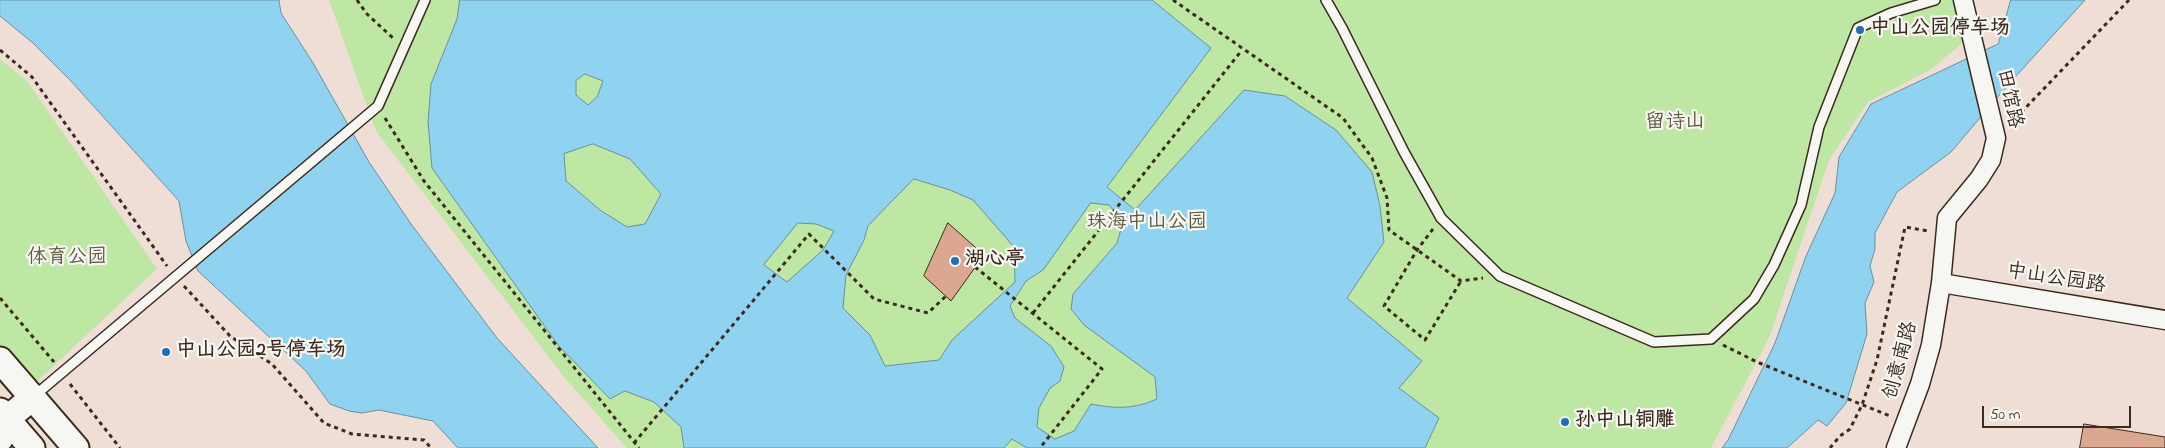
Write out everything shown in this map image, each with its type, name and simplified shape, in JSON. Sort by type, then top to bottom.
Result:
[{"type":"street","name":"田馆路","points":[[1941,283],[1947,218],[1979,179],[1991,160],[1996,138],[1963,0]]},
{"type":"street","name":"中山公园路","points":[[1941,283],[2165,320]]},
{"type":"street","name":"创意南路","points":[[1896,448],[1920,384],[1931,345],[1941,283]]},
{"type":"street","points":[[0,360],[76,448]]},
{"type":"street","points":[[32,448],[2,422],[33,397]]},
{"type":"lane","points":[[33,397],[174,276],[378,106],[425,0]]},
{"type":"lane","points":[[1326,0],[1404,152],[1441,218],[1500,276],[1654,342],[1711,339],[1754,299],[1774,265],[1801,205],[1819,127],[1858,28],[1891,13],[1935,0]]},
{"type":"path","points":[[357,0],[367,14],[404,48]]},
{"type":"path","points":[[1172,0],[1343,118],[1372,158],[1387,198],[1389,230],[1461,281],[1500,276]]},
{"type":"path","points":[[1996,138],[2129,0]]},
{"type":"path","points":[[0,50],[32,77],[174,276],[230,336],[272,364],[324,423],[352,434],[424,440],[431,448]]},
{"type":"path","points":[[1032,313],[1242,50]]},
{"type":"path","points":[[378,106],[424,181],[639,448]]},
{"type":"path","points":[[1441,218],[1417,250],[1384,306],[1425,340],[1461,281]]},
{"type":"path","points":[[1830,448],[1840,436],[1850,429],[1862,405],[1877,360],[1905,227],[1946,234]]},
{"type":"path","points":[[634,443],[809,234],[874,299],[928,313],[946,296]]},
{"type":"path","points":[[975,267],[1102,369],[1040,448]]},
{"type":"path","points":[[1711,339],[1757,362],[1907,422]]},
{"type":"green space","name":"珠海中山公园","points":[[329,0],[1953,0],[1964,42],[1930,70],[1868,102],[1829,160],[1769,338],[1711,448],[627,448],[564,377],[376,131]]},
{"type":"green space","name":"体育公园","points":[[0,59],[28,82],[157,269],[31,387],[0,351]]},
{"type":"water","points":[[0,0],[279,0],[281,13],[313,63],[369,162],[411,224],[497,338],[598,448],[458,448],[433,421],[379,410],[362,413],[349,411],[330,404],[306,371],[198,271],[186,241],[179,201],[71,81],[33,43],[0,16]]},
{"type":"water","points":[[460,0],[1152,0],[1211,48],[1107,187],[1135,210],[1244,90],[1285,96],[1336,130],[1372,172],[1380,206],[1384,242],[1347,298],[1422,361],[1399,388],[1439,418],[1425,448],[1027,448],[1012,439],[1004,448],[684,448],[681,427],[654,402],[625,391],[610,399],[558,345],[432,168],[428,122],[431,84],[457,19]],"holes":[[[585,74],[603,81],[597,97],[588,105],[576,95],[576,81]],[[593,144],[630,159],[661,194],[645,224],[627,227],[600,210],[566,181],[564,154]],[[914,179],[950,190],[973,200],[1014,247],[1015,282],[952,340],[939,360],[885,366],[870,335],[843,308],[846,275],[864,240],[868,226]],[[1091,203],[1109,205],[1123,222],[1117,243],[1073,294],[1071,309],[1084,325],[1155,377],[1157,399],[1140,405],[1125,407],[1091,404],[1074,431],[1055,439],[1037,427],[1039,408],[1050,388],[1060,381],[1064,367],[1051,346],[1015,318],[1010,306],[1026,281],[1043,270]],[[798,223],[816,224],[834,231],[823,250],[787,282],[764,265]]]},
{"type":"water","points":[[2011,0],[2085,0],[2008,85],[1951,152],[1897,192],[1875,233],[1875,249],[1870,266],[1874,282],[1865,303],[1867,334],[1846,403],[1827,426],[1818,420],[1787,448],[1722,448],[1728,440],[1775,343],[1806,256],[1835,193],[1839,157],[1871,104],[1998,44]]},
{"type":"building","name":"湖心亭","points":[[948,223],[984,255],[951,301],[924,276]]},
{"type":"building","points":[[2084,424],[2165,437],[2165,448],[2080,448]]},
{"type":"place","name":"中山公园停车场","points":[[1860,30]]},
{"type":"place","name":"湖心亭","points":[[955,261]]},
{"type":"place","name":"中山公园2号停车场","points":[[166,352]]},
{"type":"place","name":"孙中山铜雕","points":[[1565,422]]},
{"type":"park label","name":"留诗山","points":[[1675,124]]}]
